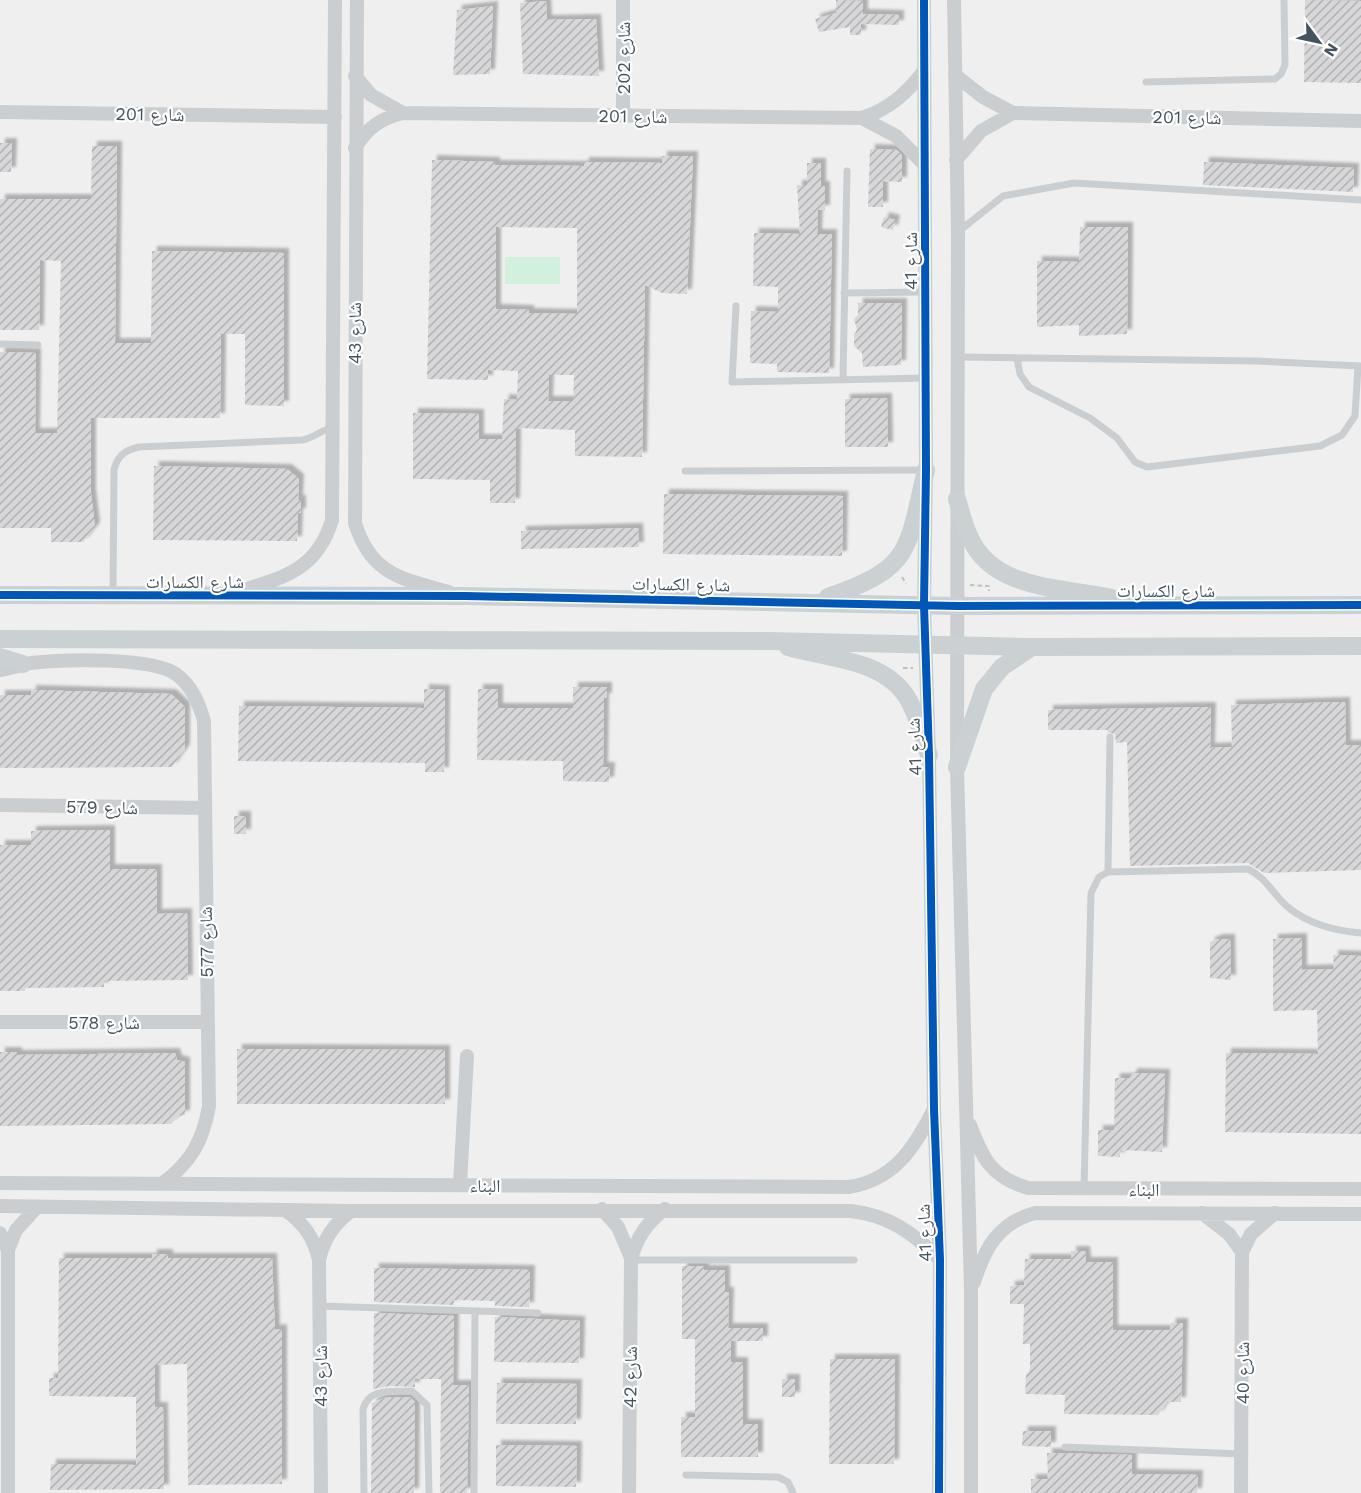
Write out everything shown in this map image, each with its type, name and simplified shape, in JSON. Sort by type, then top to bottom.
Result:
[{"type":"street","name":"شارع 43","points":[[226,596],[295,571],[319,549],[332,520],[335,0]]},
{"type":"street","name":"شارع 43","points":[[357,0],[355,523],[360,540],[381,568],[396,577],[465,596]]},
{"type":"street","name":"شارع 202","points":[[623,0],[623,116]]},
{"type":"street","name":"شارع 41","points":[[924,0],[926,292],[924,605],[929,755],[934,1109],[940,1260],[939,1493]]},
{"type":"street","points":[[954,0],[958,232],[957,767],[971,1290],[971,1493]]},
{"type":"street","name":"شارع 201","points":[[355,148],[370,128],[386,118],[404,112],[862,118],[880,112],[897,101],[924,71]]},
{"type":"street","name":"شارع 201","points":[[955,75],[983,97],[1013,113],[1361,121]]},
{"type":"street","name":"شارع 201","points":[[356,76],[371,95],[404,112]]},
{"type":"street","name":"شارع 201","points":[[0,112],[335,117]]},
{"type":"street","points":[[956,160],[981,131],[1013,113]]},
{"type":"street","name":"شارع 201","points":[[862,118],[896,136],[925,165]]},
{"type":"street","points":[[815,601],[866,584],[894,564],[905,548],[912,530],[926,470]]},
{"type":"street","points":[[957,499],[970,539],[981,557],[997,571],[1016,580],[1143,605]]},
{"type":"street","name":"شارع الكسارات","points":[[0,595],[465,596],[815,601],[957,606],[1361,605]]},
{"type":"street","points":[[0,639],[769,641],[1032,647],[1361,646]]},
{"type":"street","points":[[769,641],[814,655],[874,669],[888,676],[908,698],[929,755]]},
{"type":"street","points":[[957,767],[984,689],[1002,667],[1032,647]]},
{"type":"street","points":[[0,657],[23,664]]},
{"type":"street","name":"شارع 577","points":[[23,664],[43,662],[145,663],[162,667],[178,675],[190,688],[199,704],[204,721],[209,1106],[205,1129],[196,1150],[181,1169],[163,1183]]},
{"type":"street","points":[[0,670],[23,664]]},
{"type":"street","name":"شارع 579","points":[[0,806],[205,808]]},
{"type":"street","name":"شارع 578","points":[[0,1022],[208,1022]]},
{"type":"street","points":[[460,1185],[467,1056]]},
{"type":"street","name":"البناء","points":[[0,1183],[838,1187],[864,1185],[886,1174],[906,1157],[934,1109]]},
{"type":"street","name":"البناء","points":[[966,1115],[982,1156],[1006,1180],[1039,1190],[1361,1189]]},
{"type":"street","name":"البناء","points":[[0,1206],[351,1211],[665,1209],[863,1212],[898,1225],[919,1240],[940,1260]]},
{"type":"street","points":[[8,1493],[8,1250],[16,1230],[37,1207]]},
{"type":"street","name":"شارع 42","points":[[602,1209],[618,1227],[631,1260]]},
{"type":"street","name":"شارع 42","points":[[629,1493],[631,1260],[634,1248],[646,1225],[665,1209]]},
{"type":"street","name":"شارع 43","points":[[285,1210],[304,1226],[316,1247],[319,1260],[321,1493]]},
{"type":"street","name":"شارع 43","points":[[319,1260],[333,1227],[351,1211]]},
{"type":"street","name":"البناء","points":[[971,1290],[989,1245],[1004,1228],[1024,1216],[1047,1212],[1361,1214]]},
{"type":"street","points":[[1202,1213],[1221,1226],[1242,1252],[1251,1234],[1275,1213]]},
{"type":"street","points":[[0,1233],[8,1250]]},
{"type":"street","name":"شارع 40","points":[[1241,1493],[1242,1252]]},
{"type":"lane","points":[[1146,81],[1275,79],[1281,74],[1285,65],[1284,0]]},
{"type":"lane","points":[[843,380],[847,171]]},
{"type":"lane","points":[[958,232],[1003,196],[1074,183],[1361,200]]},
{"type":"lane","points":[[844,293],[926,292]]},
{"type":"lane","points":[[736,306],[732,382],[926,378]]},
{"type":"lane","points":[[0,344],[38,345]]},
{"type":"lane","points":[[956,357],[1256,361],[1359,366],[1356,416],[1342,435],[1320,446],[1147,467],[1135,462],[1118,438],[1090,418],[1029,387],[1020,374],[1017,358]]},
{"type":"lane","points":[[113,595],[114,470],[122,453],[139,447],[302,440],[312,438],[323,429],[334,428]]},
{"type":"lane","points":[[685,471],[926,470]]},
{"type":"lane","points":[[1108,872],[1110,737]]},
{"type":"lane","points":[[1084,1189],[1091,893],[1099,877],[1108,872],[1248,869],[1259,874],[1290,909],[1335,930],[1361,933]]},
{"type":"lane","points":[[631,1260],[854,1260]]},
{"type":"lane","points":[[319,1306],[538,1313]]},
{"type":"lane","points":[[474,1493],[475,1312]]},
{"type":"lane","points":[[364,1493],[363,1408],[365,1399],[373,1393],[412,1391],[427,1405],[429,1493]]},
{"type":"lane","points":[[1065,1447],[1242,1454]]},
{"type":"lane","points":[[686,1474],[778,1477],[788,1482],[793,1493]]},
{"type":"green space","points":[[505,257],[560,257],[560,284],[505,284]]},
{"type":"building","points":[[836,0],[863,1],[863,14],[899,15],[899,25],[861,24],[861,35],[850,35],[850,27],[819,32],[815,19],[836,13]]},
{"type":"building","points":[[1305,0],[1361,1],[1361,83],[1304,82]]},
{"type":"building","points":[[546,1],[547,20],[596,19],[599,76],[523,74],[520,3]]},
{"type":"building","points":[[493,6],[490,74],[453,75],[457,10]]},
{"type":"building","points":[[0,143],[12,143],[11,172],[0,172]]},
{"type":"building","points":[[92,146],[117,146],[115,343],[151,343],[152,251],[284,253],[284,406],[245,405],[245,334],[221,334],[220,418],[91,418],[91,494],[95,527],[83,542],[51,542],[51,528],[0,528],[0,352],[36,353],[35,433],[57,433],[61,261],[40,260],[39,330],[0,330],[0,199],[91,199]]},
{"type":"building","points":[[870,149],[897,150],[902,155],[902,182],[883,181],[883,207],[868,207]]},
{"type":"building","points":[[662,156],[693,156],[687,294],[662,293],[645,285],[642,457],[575,456],[575,430],[516,428],[515,503],[490,503],[490,480],[413,479],[413,413],[479,414],[479,439],[502,439],[504,399],[517,400],[518,371],[488,370],[488,380],[427,379],[432,160],[495,162],[495,165],[584,166],[584,162],[662,163]],"holes":[[[496,227],[577,228],[577,314],[529,313],[529,310],[496,309]],[[549,375],[574,375],[573,401],[548,401]]]},
{"type":"building","points":[[1204,162],[1354,168],[1353,192],[1203,185]]},
{"type":"building","points":[[807,163],[821,163],[821,186],[825,186],[825,210],[818,210],[817,234],[832,234],[829,373],[777,372],[777,364],[750,363],[751,311],[778,312],[778,287],[753,286],[754,233],[800,234],[797,185],[807,185]]},
{"type":"building","points":[[884,217],[895,220],[893,230],[881,227]]},
{"type":"building","points":[[1080,227],[1128,227],[1127,334],[1079,336],[1079,325],[1037,327],[1037,261],[1079,262]]},
{"type":"building","points":[[858,303],[902,303],[901,365],[863,367],[862,353],[854,346],[854,335],[857,330],[854,319],[858,315]]},
{"type":"building","points":[[887,398],[888,447],[845,447],[845,399]]},
{"type":"building","points":[[154,466],[287,469],[299,479],[298,500],[301,500],[301,513],[298,513],[297,541],[153,540]]},
{"type":"building","points":[[664,494],[843,496],[842,556],[663,554]]},
{"type":"building","points":[[638,528],[639,547],[521,549],[521,531]]},
{"type":"building","points":[[573,687],[607,687],[607,698],[604,698],[603,767],[610,767],[609,782],[563,781],[563,761],[477,760],[478,689],[498,689],[498,708],[573,708]]},
{"type":"building","points":[[424,689],[445,690],[444,772],[425,772],[425,763],[238,761],[239,706],[424,708]]},
{"type":"building","points":[[31,690],[171,694],[185,707],[185,749],[172,767],[0,768],[0,695],[31,695]]},
{"type":"building","points":[[1345,702],[1346,745],[1361,745],[1361,870],[1264,873],[1248,863],[1130,866],[1127,742],[1116,743],[1115,734],[1107,732],[1108,730],[1048,730],[1048,710],[1211,707],[1210,748],[1232,747],[1231,705]]},
{"type":"building","points":[[234,816],[246,816],[246,834],[234,834]]},
{"type":"building","points":[[110,830],[110,869],[157,869],[157,914],[187,913],[188,980],[104,981],[104,987],[25,988],[25,991],[0,991],[0,845],[31,845],[31,831]]},
{"type":"building","points":[[1302,938],[1302,970],[1334,969],[1333,955],[1361,956],[1361,1134],[1225,1132],[1226,1053],[1318,1054],[1317,1010],[1273,1011],[1273,939]]},
{"type":"building","points":[[1230,939],[1231,980],[1210,978],[1210,942]]},
{"type":"building","points":[[237,1049],[445,1050],[445,1104],[237,1104]]},
{"type":"building","points":[[0,1052],[17,1052],[17,1055],[175,1053],[177,1060],[185,1062],[185,1115],[178,1116],[171,1124],[0,1126]]},
{"type":"building","points":[[1133,1073],[1165,1074],[1162,1152],[1120,1150],[1120,1157],[1098,1156],[1098,1130],[1114,1130],[1115,1078],[1130,1078]]},
{"type":"building","points":[[1071,1251],[1085,1251],[1086,1262],[1113,1262],[1113,1330],[1170,1330],[1171,1323],[1183,1323],[1181,1402],[1167,1402],[1158,1415],[1064,1414],[1065,1395],[1025,1394],[1026,1375],[1030,1370],[1030,1344],[1023,1344],[1024,1304],[1010,1304],[1010,1286],[1024,1285],[1025,1259],[1072,1259]]},
{"type":"building","points":[[152,1254],[168,1254],[168,1258],[272,1258],[275,1330],[282,1329],[282,1484],[188,1485],[187,1364],[155,1365],[155,1407],[163,1407],[164,1489],[50,1490],[51,1464],[136,1465],[136,1397],[49,1396],[49,1378],[58,1378],[59,1258],[152,1258]]},
{"type":"building","points":[[682,1266],[704,1266],[704,1270],[725,1270],[725,1292],[729,1292],[728,1328],[763,1328],[763,1341],[731,1341],[731,1362],[743,1362],[743,1424],[758,1424],[758,1457],[681,1457],[681,1417],[695,1417],[695,1339],[682,1339]]},
{"type":"building","points":[[374,1268],[530,1270],[529,1307],[495,1306],[495,1301],[454,1300],[454,1305],[374,1302]]},
{"type":"building","points":[[374,1313],[454,1316],[453,1385],[469,1385],[467,1493],[440,1493],[441,1379],[415,1379],[415,1387],[389,1386],[373,1389]]},
{"type":"building","points":[[495,1317],[580,1321],[579,1363],[494,1362]]},
{"type":"building","points":[[830,1359],[895,1359],[894,1464],[829,1464]]},
{"type":"building","points":[[782,1379],[795,1379],[795,1397],[782,1397]]},
{"type":"building","points":[[497,1383],[577,1384],[576,1424],[496,1424]]},
{"type":"building","points":[[410,1397],[415,1402],[414,1493],[371,1493],[372,1403],[384,1398]]},
{"type":"building","points":[[1023,1431],[1051,1431],[1051,1447],[1022,1446]]},
{"type":"building","points":[[496,1445],[577,1446],[576,1487],[496,1486]]},
{"type":"building","points":[[1047,1453],[1132,1455],[1132,1474],[1198,1475],[1197,1493],[1031,1493],[1031,1479],[1048,1479]]},
{"type":"cycle path","points":[[924,0],[926,470],[924,605],[929,755],[934,1109],[940,1260],[939,1493]]},
{"type":"cycle path","points":[[0,595],[465,596],[957,606],[1361,605]]}]
